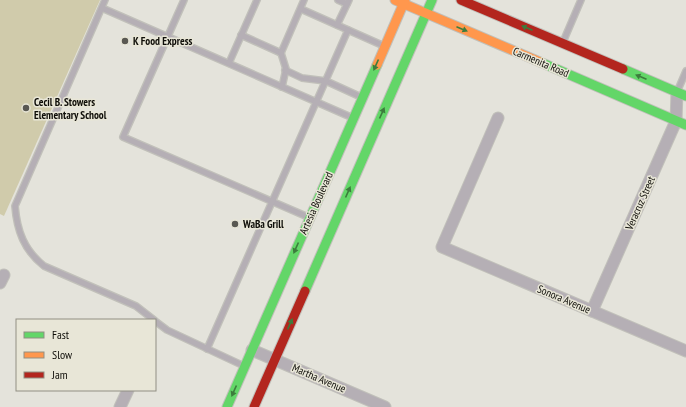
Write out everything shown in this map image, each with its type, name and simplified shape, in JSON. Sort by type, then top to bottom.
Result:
[{"type":"main road","points":[[254,407],[275,360],[327,225],[432,0]]},
{"type":"main road","points":[[461,0],[682,94]]},
{"type":"main road","name":"Carmenita Road","points":[[401,1],[681,123]]},
{"type":"main road","name":"Artesia Boulevard","points":[[227,407],[385,46],[401,1]]},
{"type":"main road","points":[[309,218],[327,225]]},
{"type":"street","name":"Veracruz Street","points":[[592,311],[681,123],[682,94]]},
{"type":"street","name":"Sonora Avenue","points":[[498,118],[442,246],[686,351]]},
{"type":"street","name":"Martha Avenue","points":[[252,350],[369,404],[385,407]]},
{"type":"street","points":[[120,407],[128,391]]},
{"type":"lane","points":[[105,0],[15,206],[16,218],[20,234],[27,249],[44,266],[136,306],[153,319]]},
{"type":"lane","points":[[184,0],[123,137],[309,218]]},
{"type":"lane","points":[[229,64],[257,0]]},
{"type":"lane","points":[[282,87],[285,70],[281,53],[304,0]]},
{"type":"lane","points":[[337,25],[348,2],[338,0]]},
{"type":"lane","points":[[562,43],[581,0]]},
{"type":"lane","points":[[102,8],[353,118]]},
{"type":"lane","points":[[300,9],[385,46]]},
{"type":"lane","points":[[207,349],[348,30]]},
{"type":"lane","points":[[241,35],[281,53]]},
{"type":"lane","points":[[285,70],[302,78],[326,81],[362,98]]},
{"type":"lane","points":[[682,94],[686,71]]},
{"type":"lane","points":[[156,322],[167,330],[244,367]]},
{"type":"shaded area","name":"Cecil B. Stowers Elementary School","points":[[0,0],[100,0],[4,216],[0,214]]},
{"type":"traffic: fast","points":[[305,291],[432,0]]},
{"type":"traffic: fast","points":[[540,62],[686,125]]},
{"type":"traffic: fast","points":[[227,407],[377,65]]},
{"type":"traffic: fast","points":[[623,69],[686,96]]},
{"type":"traffic: slow","points":[[395,0],[540,62]]},
{"type":"traffic: slow","points":[[377,65],[405,0]]},
{"type":"traffic: jam","points":[[461,0],[623,69]]},
{"type":"traffic: jam","points":[[254,407],[305,291]]},
{"type":"place","name":"K Food Express","points":[[125,41]]},
{"type":"place","name":"Cecil B. Stowers Elementary School","points":[[26,108]]},
{"type":"place","name":"WaBa Grill","points":[[235,224]]}]
